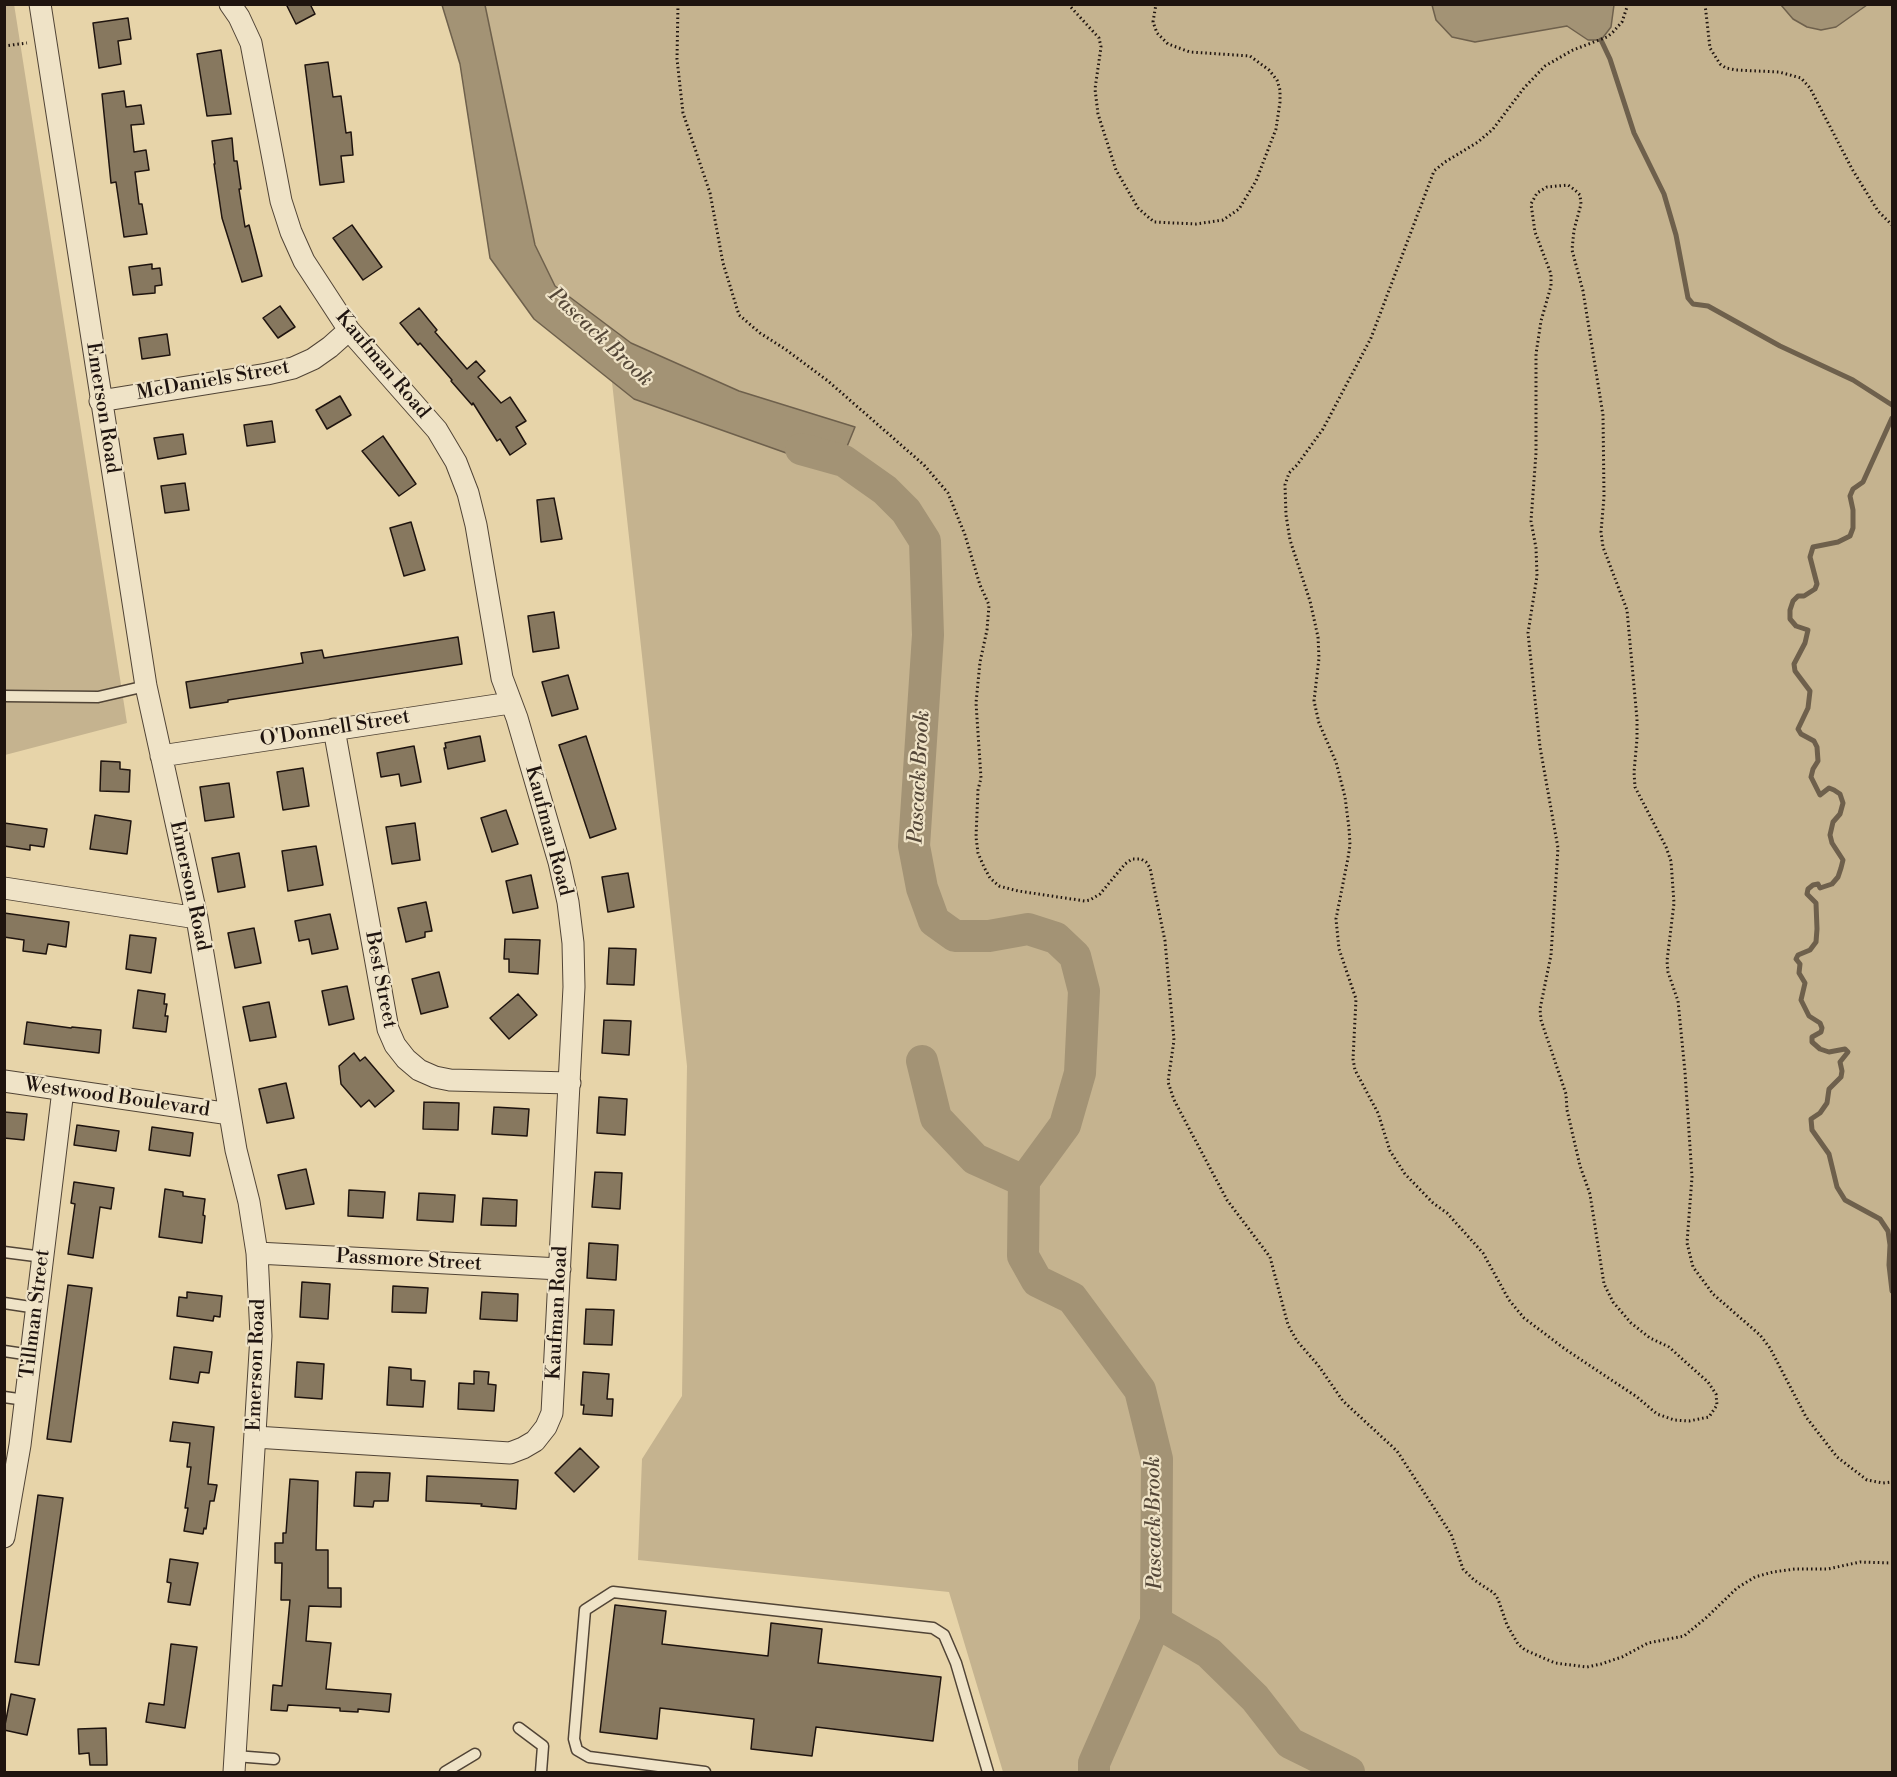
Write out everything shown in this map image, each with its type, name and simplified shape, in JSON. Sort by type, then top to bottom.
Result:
[{"type":"street","name":"Emerson Road","points":[[40,4],[146,686],[197,918],[236,1150],[249,1202],[257,1253],[261,1336],[234,1764]]},
{"type":"street","name":"Kaufman Road","points":[[230,4],[250,43],[281,201],[291,232],[316,282],[349,330],[437,430],[456,462],[468,493],[476,525],[502,678],[517,718],[559,862],[568,902],[573,943],[574,987],[552,1413],[546,1427],[535,1441],[510,1453],[255,1437]]},
{"type":"street","name":"McDaniels Street","points":[[100,400],[293,368],[314,359],[349,330]]},
{"type":"street","name":"O'Donnell Street","points":[[161,756],[510,703]]},
{"type":"street","name":"Best Street","points":[[334,729],[388,1029],[395,1045],[419,1070],[435,1077],[450,1080],[570,1083]]},
{"type":"street","points":[[4,888],[197,918]]},
{"type":"street","name":"Westwood Boulevard","points":[[4,1081],[230,1114]]},
{"type":"street","name":"Tillman Street","points":[[4,1536],[15,1399],[31,1354],[63,1090]]},
{"type":"street","name":"Passmore Street","points":[[257,1253],[560,1269]]},
{"type":"lane","points":[[4,696],[98,697],[146,686]]},
{"type":"lane","points":[[4,1252],[43,1257]]},
{"type":"lane","points":[[4,1303],[37,1308]]},
{"type":"lane","points":[[4,1351],[31,1354]]},
{"type":"lane","points":[[705,1773],[590,1757],[578,1750],[574,1739],[585,1610],[613,1592],[933,1628],[944,1635],[956,1663],[988,1773]]},
{"type":"lane","points":[[519,1728],[543,1746],[541,1773]]},
{"type":"lane","points":[[445,1773],[475,1754]]},
{"type":"lane","points":[[234,1764],[274,1759]]},
{"type":"path","points":[[678,4],[677,59],[683,113],[710,193],[723,263],[739,315],[760,333],[821,374],[924,465],[948,493],[965,535],[980,585],[989,605],[976,703],[981,766],[976,837],[978,853],[984,867],[990,878],[999,886],[1073,901],[1085,901],[1100,894],[1132,859],[1141,859],[1146,862],[1150,868],[1165,941],[1174,1040],[1168,1082],[1174,1100],[1227,1200],[1270,1257],[1288,1325],[1297,1341],[1318,1365],[1343,1401],[1396,1451],[1451,1534],[1463,1569],[1474,1580],[1494,1593],[1498,1599],[1507,1625],[1518,1644],[1531,1653],[1555,1663],[1587,1667],[1601,1664],[1648,1644],[1684,1636],[1737,1588],[1755,1576],[1795,1569],[1828,1569],[1860,1562],[1893,1563]]},
{"type":"path","points":[[1068,4],[1099,38],[1101,47],[1095,89],[1098,114],[1116,170],[1138,208],[1154,222],[1196,224],[1223,220],[1239,209],[1256,181],[1276,129],[1280,102],[1277,80],[1269,70],[1250,56],[1190,52],[1168,45],[1157,33],[1153,22],[1156,4]]},
{"type":"path","points":[[1628,4],[1622,22],[1613,32],[1545,66],[1513,101],[1493,129],[1434,171],[1371,338],[1323,429],[1297,465],[1289,472],[1285,485],[1290,540],[1310,601],[1318,637],[1319,658],[1314,701],[1319,723],[1336,762],[1348,818],[1350,845],[1336,919],[1339,949],[1356,999],[1353,1059],[1355,1070],[1378,1113],[1390,1151],[1405,1174],[1433,1203],[1447,1213],[1460,1230],[1483,1252],[1509,1300],[1524,1318],[1565,1349],[1637,1397],[1657,1414],[1674,1420],[1689,1421],[1709,1417],[1717,1405],[1716,1394],[1708,1382],[1669,1347],[1650,1338],[1631,1323],[1613,1302],[1604,1284],[1590,1194],[1580,1166],[1567,1110],[1566,1094],[1541,1020],[1542,992],[1551,955],[1558,848],[1540,747],[1528,633],[1537,576],[1536,548],[1531,521],[1536,453],[1536,354],[1541,321],[1551,286],[1551,274],[1535,232],[1532,204],[1537,193],[1547,187],[1568,185],[1580,195],[1580,212],[1573,241],[1573,260],[1583,291],[1603,415],[1604,497],[1601,532],[1603,547],[1627,610],[1637,719],[1635,787],[1671,861],[1674,903],[1667,961],[1668,972],[1678,1001],[1685,1072],[1692,1177],[1688,1243],[1693,1267],[1713,1294],[1760,1335],[1770,1348],[1806,1417],[1837,1457],[1867,1479],[1883,1483],[1893,1482]]},
{"type":"path","points":[[1705,4],[1710,48],[1720,64],[1726,68],[1779,72],[1801,78],[1810,88],[1852,169],[1878,212],[1893,225]]},
{"type":"path","points":[[4,46],[45,42]]},
{"type":"shaded area","points":[[14,4],[127,723],[5,755],[4,5]]},
{"type":"shaded area","points":[[1432,4],[1436,20],[1475,42],[1567,26],[1588,40],[1611,27],[1614,5],[1781,5],[1793,19],[1860,11],[1867,5],[1892,5],[1892,1772],[1003,1772],[949,1592],[638,1560],[642,1459],[682,1396],[687,1066],[612,382],[555,286],[535,245],[485,5]]},
{"type":"water","points":[[1432,4],[1614,5],[1611,27],[1601,40],[1588,40],[1567,26],[1475,42],[1452,37],[1436,20]]},
{"type":"water","points":[[442,5],[485,5],[535,245],[555,286],[631,343],[739,391],[855,427],[837,471],[634,399],[534,319],[490,258],[460,64]]},
{"type":"water","points":[[1781,5],[1867,5],[1836,27],[1821,30],[1807,27],[1793,19]]},
{"type":"building","points":[[286,4],[310,4],[315,14],[296,24]]},
{"type":"building","points":[[128,18],[131,39],[118,41],[121,64],[99,68],[93,23]]},
{"type":"building","points":[[221,50],[231,114],[207,116],[197,54]]},
{"type":"building","points":[[328,62],[333,97],[341,96],[346,133],[351,132],[353,155],[341,156],[344,182],[320,185],[305,65]]},
{"type":"building","points":[[124,91],[126,107],[141,105],[144,124],[131,125],[134,152],[146,150],[149,170],[135,172],[139,204],[142,204],[147,234],[124,237],[116,182],[111,183],[102,94]]},
{"type":"building","points":[[232,138],[245,227],[249,225],[262,276],[242,282],[222,218],[212,141]]},
{"type":"building","points":[[352,225],[382,267],[363,280],[333,238]]},
{"type":"building","points":[[152,264],[152,269],[160,268],[162,285],[155,286],[155,293],[133,295],[129,267]]},
{"type":"building","points":[[280,306],[295,327],[278,338],[263,318]]},
{"type":"building","points":[[419,308],[437,330],[435,332],[467,369],[476,361],[485,371],[478,377],[501,403],[510,397],[526,421],[516,427],[526,444],[510,455],[500,439],[497,441],[473,403],[472,405],[420,343],[418,345],[400,323]]},
{"type":"building","points":[[167,334],[170,355],[142,359],[139,338]]},
{"type":"building","points":[[340,396],[351,415],[327,429],[316,410]]},
{"type":"building","points":[[272,421],[275,442],[247,446],[244,425]]},
{"type":"building","points":[[183,434],[186,454],[158,459],[154,438]]},
{"type":"building","points":[[383,436],[416,484],[399,496],[362,451]]},
{"type":"building","points":[[185,483],[189,510],[165,513],[161,486]]},
{"type":"building","points":[[554,498],[562,539],[541,542],[537,500]]},
{"type":"building","points":[[411,522],[425,570],[404,576],[390,528]]},
{"type":"building","points":[[554,612],[559,648],[533,652],[528,616]]},
{"type":"building","points":[[458,637],[462,664],[228,700],[228,702],[190,708],[186,682],[303,663],[301,653],[322,650],[324,658]]},
{"type":"building","points":[[568,675],[578,709],[552,716],[542,682]]},
{"type":"building","points":[[480,736],[485,761],[448,769],[445,743]]},
{"type":"building","points":[[586,736],[616,829],[590,838],[559,745]]},
{"type":"building","points":[[414,746],[421,782],[401,786],[399,774],[381,777],[377,753]]},
{"type":"building","points":[[101,761],[120,762],[120,769],[130,770],[129,792],[100,791]]},
{"type":"building","points":[[303,768],[309,806],[283,810],[277,772]]},
{"type":"building","points":[[229,783],[234,817],[205,821],[200,787]]},
{"type":"building","points":[[506,810],[518,844],[492,852],[481,818]]},
{"type":"building","points":[[95,815],[131,821],[127,854],[90,849]]},
{"type":"building","points":[[4,823],[47,829],[44,847],[30,845],[30,850],[4,846]]},
{"type":"building","points":[[415,823],[420,860],[392,864],[386,827]]},
{"type":"building","points":[[316,846],[323,885],[288,891],[282,851]]},
{"type":"building","points":[[239,853],[245,887],[218,892],[212,858]]},
{"type":"building","points":[[628,873],[634,907],[608,912],[602,877]]},
{"type":"building","points":[[531,875],[538,908],[513,913],[506,881]]},
{"type":"building","points":[[426,902],[432,931],[425,932],[425,937],[406,942],[398,908]]},
{"type":"building","points":[[4,913],[69,922],[66,947],[48,944],[46,954],[23,951],[24,940],[4,937]]},
{"type":"building","points":[[330,914],[338,949],[312,954],[309,939],[299,941],[295,921]]},
{"type":"building","points":[[254,928],[261,963],[235,968],[228,933]]},
{"type":"building","points":[[130,935],[156,938],[151,973],[126,969]]},
{"type":"building","points":[[505,939],[540,940],[538,974],[509,972],[509,959],[504,959]]},
{"type":"building","points":[[609,948],[636,949],[634,985],[607,984]]},
{"type":"building","points":[[439,972],[448,1007],[421,1014],[412,979]]},
{"type":"building","points":[[347,986],[354,1019],[329,1025],[322,991]]},
{"type":"building","points":[[138,990],[165,994],[164,1004],[167,1004],[165,1016],[168,1016],[166,1032],[133,1028]]},
{"type":"building","points":[[518,994],[537,1015],[509,1039],[490,1018]]},
{"type":"building","points":[[269,1002],[276,1037],[250,1041],[243,1007]]},
{"type":"building","points":[[604,1020],[631,1021],[629,1055],[602,1053]]},
{"type":"building","points":[[27,1022],[101,1030],[99,1053],[24,1044]]},
{"type":"building","points":[[354,1053],[360,1061],[365,1057],[394,1091],[375,1107],[369,1100],[361,1107],[341,1084],[339,1066]]},
{"type":"building","points":[[286,1083],[294,1118],[267,1123],[259,1089]]},
{"type":"building","points":[[599,1097],[627,1099],[625,1135],[597,1133]]},
{"type":"building","points":[[424,1102],[459,1103],[458,1130],[423,1129]]},
{"type":"building","points":[[494,1107],[529,1109],[527,1136],[492,1134]]},
{"type":"building","points":[[4,1112],[27,1114],[24,1140],[4,1138]]},
{"type":"building","points":[[77,1125],[119,1131],[116,1151],[74,1145]]},
{"type":"building","points":[[152,1127],[193,1133],[190,1156],[149,1150]]},
{"type":"building","points":[[306,1169],[314,1204],[286,1209],[278,1175]]},
{"type":"building","points":[[595,1172],[622,1173],[620,1209],[592,1207]]},
{"type":"building","points":[[74,1182],[114,1188],[111,1209],[100,1207],[93,1258],[68,1254],[75,1204],[71,1203]]},
{"type":"building","points":[[165,1189],[183,1192],[183,1196],[205,1199],[202,1243],[159,1237]]},
{"type":"building","points":[[349,1190],[385,1192],[383,1218],[348,1216]]},
{"type":"building","points":[[419,1193],[455,1195],[453,1222],[417,1220]]},
{"type":"building","points":[[483,1198],[517,1200],[516,1226],[481,1225]]},
{"type":"building","points":[[589,1243],[618,1245],[616,1280],[587,1278]]},
{"type":"building","points":[[302,1282],[330,1284],[328,1319],[300,1317]]},
{"type":"building","points":[[68,1285],[92,1288],[71,1442],[47,1439]]},
{"type":"building","points":[[393,1286],[428,1288],[426,1313],[392,1312]]},
{"type":"building","points":[[187,1292],[222,1296],[220,1317],[214,1316],[213,1321],[177,1316],[179,1297],[187,1298]]},
{"type":"building","points":[[482,1292],[518,1294],[517,1321],[480,1319]]},
{"type":"building","points":[[586,1309],[614,1310],[612,1345],[584,1344]]},
{"type":"building","points":[[174,1347],[212,1352],[209,1373],[200,1372],[198,1383],[170,1379]]},
{"type":"building","points":[[297,1362],[324,1364],[322,1399],[295,1397]]},
{"type":"building","points":[[389,1367],[411,1369],[411,1380],[425,1381],[423,1407],[387,1405]]},
{"type":"building","points":[[474,1371],[489,1372],[488,1384],[496,1385],[494,1411],[458,1409],[459,1383],[474,1384]]},
{"type":"building","points":[[583,1372],[609,1374],[607,1399],[613,1399],[612,1416],[583,1414],[584,1405],[581,1405]]},
{"type":"building","points":[[173,1422],[214,1427],[208,1484],[217,1485],[214,1501],[210,1501],[206,1529],[204,1528],[203,1534],[184,1531],[191,1467],[187,1467],[190,1443],[170,1441]]},
{"type":"building","points":[[580,1448],[599,1467],[574,1492],[555,1473]]},
{"type":"building","points":[[356,1472],[390,1473],[388,1501],[374,1501],[373,1507],[354,1506]]},
{"type":"building","points":[[427,1476],[518,1480],[516,1509],[481,1506],[482,1504],[426,1501]]},
{"type":"building","points":[[290,1479],[318,1481],[316,1550],[328,1550],[328,1588],[341,1588],[341,1607],[309,1606],[306,1641],[331,1643],[326,1689],[391,1694],[389,1712],[358,1709],[358,1712],[340,1711],[340,1708],[288,1705],[287,1711],[271,1710],[273,1685],[282,1686],[290,1600],[281,1600],[282,1563],[275,1563],[275,1543],[283,1543],[283,1533],[286,1533]]},
{"type":"building","points":[[38,1495],[63,1498],[39,1665],[15,1662]]},
{"type":"building","points":[[170,1559],[198,1563],[190,1605],[168,1602],[171,1583],[167,1582]]},
{"type":"building","points":[[615,1605],[666,1611],[662,1644],[768,1656],[771,1623],[822,1629],[818,1663],[941,1677],[933,1741],[816,1727],[812,1756],[751,1749],[754,1719],[660,1708],[657,1739],[600,1732]]},
{"type":"building","points":[[171,1644],[197,1647],[185,1728],[146,1722],[149,1703],[164,1705]]},
{"type":"building","points":[[11,1694],[35,1699],[27,1735],[4,1730]]},
{"type":"building","points":[[106,1728],[107,1765],[90,1765],[89,1753],[79,1754],[78,1729]]},
{"type":"waterway","points":[[1601,40],[1610,59],[1634,133],[1664,194],[1676,235],[1688,298],[1693,304],[1708,306],[1780,346],[1853,380],[1892,405]]},
{"type":"waterway","points":[[1892,418],[1863,482],[1853,489],[1850,496],[1853,510],[1853,528],[1850,536],[1838,542],[1813,547],[1810,557],[1817,584],[1815,589],[1804,596],[1798,596],[1793,601],[1790,610],[1790,619],[1796,626],[1808,630],[1805,643],[1794,664],[1795,671],[1810,691],[1808,708],[1798,729],[1801,734],[1814,741],[1817,747],[1818,761],[1811,777],[1820,795],[1829,788],[1840,794],[1843,803],[1840,814],[1833,822],[1830,835],[1832,843],[1843,860],[1841,868],[1832,884],[1820,888],[1818,884],[1813,885],[1808,889],[1807,894],[1816,903],[1816,942],[1810,950],[1798,955],[1796,959],[1800,964],[1799,973],[1805,983],[1801,1000],[1809,1016],[1820,1023],[1822,1028],[1821,1032],[1812,1037],[1812,1042],[1820,1049],[1829,1052],[1845,1049],[1848,1052],[1840,1062],[1841,1077],[1829,1089],[1827,1103],[1820,1113],[1811,1119],[1812,1130],[1829,1154],[1837,1187],[1845,1200],[1880,1219],[1888,1231],[1892,1291]]},
{"type":"waterway","name":"Pascack Brook","points":[[801,449],[844,461],[885,490],[906,511],[925,541],[928,635],[914,846],[922,888],[934,921],[955,936],[989,936],[1028,929],[1056,938],[1075,956],[1084,991],[1080,1073],[1065,1125],[1024,1181],[1023,1256],[1037,1281],[1072,1298],[1140,1390],[1157,1459],[1156,1622],[1094,1763],[1094,1772]]},
{"type":"waterway","points":[[922,1061],[936,1118],[975,1159],[1024,1181]]},
{"type":"waterway","name":"Pascack Brook","points":[[1156,1622],[1209,1653],[1255,1698],[1290,1743],[1349,1772]]}]
